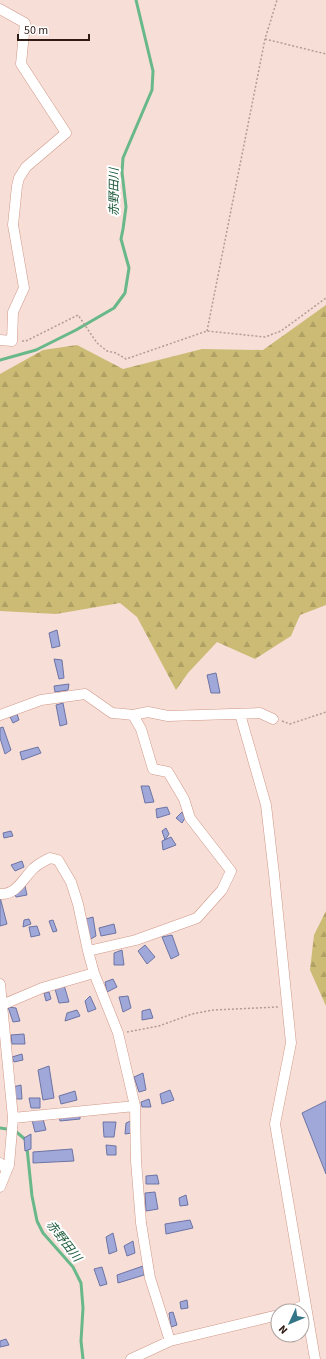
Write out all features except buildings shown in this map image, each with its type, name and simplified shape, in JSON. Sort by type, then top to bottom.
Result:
[{"type":"street","points":[[0,9],[25,23],[20,64],[66,133],[26,167],[19,178],[13,225],[24,288],[13,312],[12,341],[0,340]]},
{"type":"street","points":[[0,715],[41,700],[85,694],[112,712],[133,715],[148,712],[168,716],[260,713],[273,719]]},
{"type":"street","points":[[240,714],[266,805],[291,1043],[275,1124],[305,1303]]},
{"type":"street","points":[[88,951],[136,940],[197,918],[222,890],[231,870],[190,818],[184,800],[168,772],[153,769],[141,729],[133,715]]},
{"type":"street","points":[[0,894],[6,895],[19,887],[34,867],[50,858],[58,860],[71,882],[78,904],[94,973],[118,1033],[135,1106],[136,1161],[141,1223],[150,1278],[170,1341]]},
{"type":"street","points":[[2,1005],[42,988],[94,973]]},
{"type":"street","points":[[0,984],[2,1021],[13,1118],[9,1165],[3,1167],[0,1187]]},
{"type":"street","points":[[13,1118],[135,1106]]},
{"type":"street","points":[[131,1359],[170,1341],[270,1317]]},
{"type":"street","points":[[310,1332],[315,1359]]},
{"type":"path","points":[[207,331],[264,39],[277,0]]},
{"type":"path","points":[[264,39],[326,54]]},
{"type":"path","points":[[12,341],[26,341],[78,315],[98,343],[107,351],[116,353],[126,359],[207,331],[265,337],[280,331],[326,298]]},
{"type":"path","points":[[273,719],[290,724],[326,712]]},
{"type":"path","points":[[118,1033],[159,1026],[192,1014],[213,1010],[288,1006]]},
{"type":"green space","points":[[326,305],[326,605],[300,615],[291,636],[255,659],[217,642],[188,673],[176,690],[137,617],[120,603],[56,614],[0,611],[0,374],[43,350],[77,345],[123,369],[202,349],[263,350]]},
{"type":"green space","points":[[326,911],[326,1006],[310,970],[314,935]]},
{"type":"waterway","name":"赤野田川","points":[[0,360],[36,350],[76,330],[114,308],[125,293],[129,268],[121,239],[126,207],[122,172],[123,158],[152,90],[153,71],[136,0]]},
{"type":"waterway","name":"赤野田川","points":[[0,1128],[14,1130],[26,1140]]},
{"type":"waterway","name":"赤野田川","points":[[27,1148],[32,1196],[37,1221],[43,1233],[73,1267],[81,1283],[83,1308],[81,1341],[83,1359]]}]
